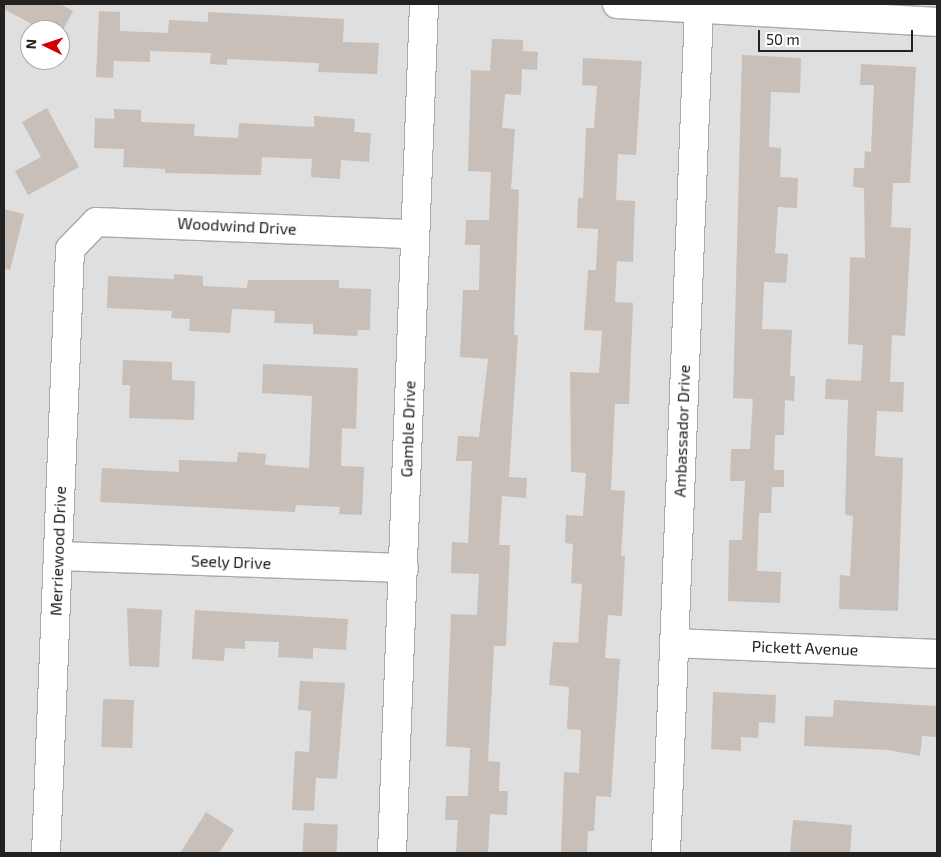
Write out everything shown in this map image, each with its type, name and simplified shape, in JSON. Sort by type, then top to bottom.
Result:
[{"type":"street","name":"Gamble Drive","points":[[392,853],[424,4]]},
{"type":"street","points":[[618,4],[937,22]]},
{"type":"street","name":"Ambassador Drive","points":[[666,853],[699,9]]},
{"type":"street","name":"Woodwind Drive","points":[[70,249],[96,222],[415,234]]},
{"type":"street","name":"Merriewood Drive","points":[[46,853],[70,249]]},
{"type":"street","name":"Seely Drive","points":[[58,556],[404,568]]},
{"type":"street","name":"Pickett Avenue","points":[[674,643],[937,654]]},
{"type":"shaded area","points":[[4,4],[937,4],[937,853],[4,853]]},
{"type":"building","points":[[4,4],[60,4],[73,11],[68,20],[24,20],[4,9]]},
{"type":"building","points":[[99,11],[120,12],[120,31],[168,33],[169,20],[208,22],[208,12],[344,19],[343,42],[379,43],[377,74],[318,72],[319,63],[227,59],[227,65],[210,64],[211,53],[150,51],[150,62],[114,61],[113,78],[96,77]]},
{"type":"building","points":[[492,39],[523,40],[523,51],[538,52],[537,70],[522,69],[521,95],[505,94],[502,128],[515,129],[511,189],[519,190],[514,335],[518,335],[509,477],[527,478],[526,498],[502,496],[499,545],[510,545],[506,646],[494,646],[488,761],[500,762],[499,791],[508,791],[507,815],[490,814],[488,853],[456,853],[458,820],[445,820],[446,796],[468,796],[470,748],[446,746],[451,614],[477,615],[479,574],[451,573],[452,542],[468,543],[472,461],[456,461],[458,436],[479,437],[488,359],[460,357],[463,290],[479,290],[480,245],[465,245],[466,220],[489,220],[491,172],[468,171],[471,70],[490,71]]},
{"type":"building","points":[[742,55],[801,58],[800,93],[771,92],[769,147],[781,148],[780,177],[798,178],[797,208],[778,207],[775,253],[788,254],[786,283],[764,282],[762,329],[792,330],[790,376],[795,376],[794,401],[785,400],[784,435],[775,435],[774,470],[784,470],[784,487],[772,487],[771,513],[759,513],[757,571],[781,572],[780,603],[728,601],[729,540],[742,540],[745,481],[730,481],[731,449],[750,449],[753,399],[733,398]]},
{"type":"building","points":[[583,58],[642,61],[636,155],[618,154],[616,200],[635,201],[633,262],[617,261],[615,302],[633,303],[629,404],[615,404],[611,490],[625,491],[621,556],[625,556],[622,616],[608,615],[605,658],[620,659],[611,797],[596,796],[594,831],[588,831],[587,853],[561,853],[564,772],[579,773],[581,730],[567,729],[569,687],[549,685],[553,642],[578,643],[582,584],[571,583],[573,544],[565,543],[566,515],[583,516],[586,473],[571,472],[570,372],[599,373],[602,331],[584,330],[588,270],[596,270],[598,229],[577,228],[578,198],[583,198],[586,128],[594,128],[597,86],[582,85]]},
{"type":"building","points":[[861,64],[916,67],[910,183],[893,183],[891,227],[911,228],[905,336],[892,335],[890,382],[904,382],[903,412],[877,411],[875,456],[903,458],[898,611],[839,609],[840,575],[850,576],[853,516],[845,515],[848,400],[825,399],[826,379],[861,381],[863,345],[848,344],[850,257],[865,258],[864,188],[853,187],[854,168],[864,168],[865,151],[871,152],[874,85],[860,85]]},
{"type":"building","points":[[47,108],[79,167],[28,195],[15,171],[41,157],[22,122]]},
{"type":"building","points":[[114,109],[141,110],[141,122],[195,124],[194,136],[238,138],[239,123],[314,127],[314,116],[355,119],[354,132],[371,133],[369,162],[341,160],[340,179],[311,177],[312,159],[262,157],[261,175],[165,173],[165,169],[123,167],[124,149],[94,148],[95,118],[114,119]]},
{"type":"building","points":[[4,209],[24,214],[10,270],[4,269]]},
{"type":"building","points":[[174,274],[203,276],[203,286],[247,288],[248,280],[339,280],[339,288],[371,289],[370,330],[358,330],[357,336],[313,334],[313,324],[274,323],[275,311],[232,309],[230,333],[189,331],[190,319],[171,318],[172,311],[107,308],[108,276],[174,279]]},
{"type":"building","points":[[123,360],[172,362],[172,380],[195,381],[194,420],[129,418],[130,385],[122,385]]},
{"type":"building","points":[[263,364],[358,368],[356,429],[342,428],[341,466],[364,467],[362,515],[339,514],[340,507],[296,505],[295,512],[100,502],[102,468],[179,472],[179,460],[237,462],[238,452],[266,454],[265,465],[309,468],[312,396],[262,393]]},
{"type":"building","points":[[127,608],[162,610],[159,667],[129,666]]},
{"type":"building","points":[[195,610],[348,619],[346,650],[313,648],[313,659],[278,657],[279,642],[245,641],[245,649],[225,648],[224,661],[192,659]]},
{"type":"building","points":[[300,681],[345,683],[337,779],[316,778],[314,811],[292,810],[295,751],[309,752],[311,711],[298,710]]},
{"type":"building","points":[[713,692],[776,695],[775,723],[759,722],[758,738],[741,737],[741,751],[711,749]]},
{"type":"building","points":[[103,699],[134,700],[132,748],[101,747]]},
{"type":"building","points":[[834,700],[937,706],[937,737],[922,736],[920,756],[889,750],[804,746],[805,716],[833,717]]},
{"type":"building","points":[[206,812],[234,830],[219,853],[180,853]]},
{"type":"building","points":[[793,820],[852,825],[850,853],[790,853]]},
{"type":"building","points":[[304,823],[338,825],[336,853],[302,853]]}]
